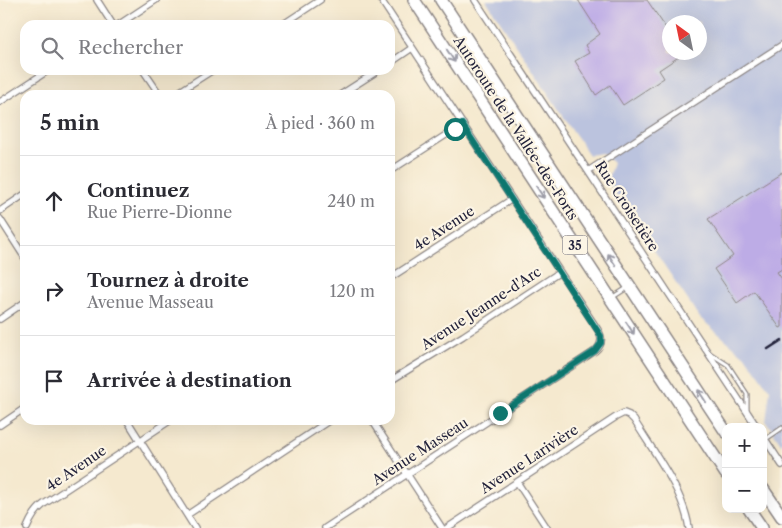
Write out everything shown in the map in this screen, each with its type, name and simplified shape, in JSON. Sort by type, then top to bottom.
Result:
[{"type":"highway","name":"Autoroute de la Vallée-des-Forts","points":[[414,0],[722,468]]},
{"type":"highway","name":"Autoroute de la Vallée-des-Forts","points":[[441,0],[722,426]]},
{"type":"highway","points":[[767,495],[782,517]]},
{"type":"highway","points":[[752,513],[762,528]]},
{"type":"street","points":[[97,0],[110,20]]},
{"type":"street","points":[[126,20],[156,0]]},
{"type":"street","points":[[290,20],[320,0]]},
{"type":"street","points":[[381,0],[394,20]]},
{"type":"street","name":"Rue Croisetière","points":[[475,0],[754,423]]},
{"type":"street","points":[[395,22],[560,272]]},
{"type":"street","points":[[588,171],[782,45]]},
{"type":"street","points":[[395,60],[412,48]]},
{"type":"street","points":[[0,102],[41,75]]},
{"type":"street","points":[[146,75],[157,90]]},
{"type":"street","points":[[182,90],[205,75]]},
{"type":"street","points":[[348,90],[371,75]]},
{"type":"street","points":[[395,168],[462,124]]},
{"type":"street","points":[[0,211],[20,197]]},
{"type":"street","name":"4e Avenue","points":[[395,275],[512,199]]},
{"type":"street","points":[[0,218],[20,250]]},
{"type":"street","name":"Avenue Masseau","points":[[325,528],[595,351],[601,343],[600,334],[560,272]]},
{"type":"street","name":"Avenue Jeanne-d'Arc","points":[[395,378],[560,272]]},
{"type":"street","points":[[0,319],[20,305]]},
{"type":"street","points":[[0,425],[20,411]]},
{"type":"street","name":"Avenue Larivière","points":[[447,528],[619,415],[626,413],[634,420],[678,494],[684,507],[689,528]]},
{"type":"street","points":[[130,425],[195,528]]},
{"type":"street","name":"4e Avenue","points":[[27,528],[37,510],[163,425]]},
{"type":"street","points":[[187,515],[322,425]]},
{"type":"street","points":[[375,425],[442,528]]},
{"type":"street","points":[[767,442],[782,464]]},
{"type":"street","points":[[517,482],[547,528]]},
{"type":"lane","points":[[610,299],[630,286]]},
{"type":"lane","points":[[708,353],[728,365],[747,394],[747,411]]},
{"type":"lane","points":[[767,436],[782,428]]},
{"type":"shaded area","points":[[486,0],[782,0],[782,445],[766,421],[770,390],[746,357],[700,318],[607,181],[613,163],[602,153],[589,155]]},
{"type":"building","points":[[578,0],[647,0],[662,22],[662,60],[674,60],[659,70],[664,78],[623,105],[610,85],[596,95],[575,61],[589,53],[585,45],[600,34]]},
{"type":"building","points":[[782,172],[782,269],[777,272],[782,279],[782,327],[780,328],[754,291],[737,303],[714,269],[733,256],[708,219]]},
{"type":"railway","points":[[768,349],[782,340]]},
{"type":"route","points":[[455,129],[462,124],[601,336],[599,348],[500,413]]}]
